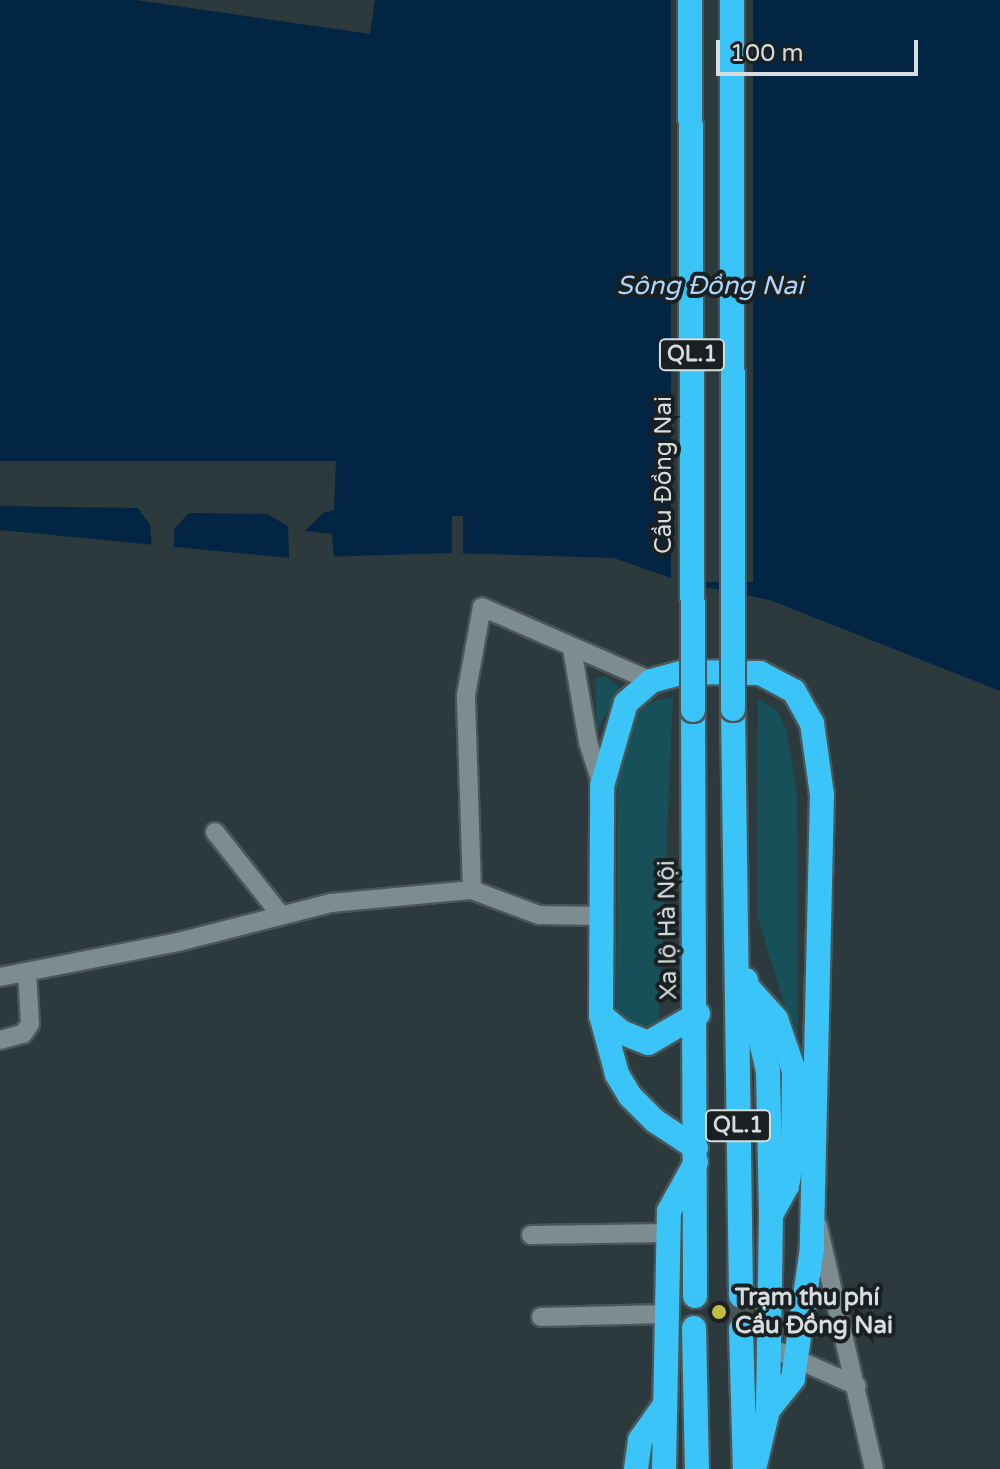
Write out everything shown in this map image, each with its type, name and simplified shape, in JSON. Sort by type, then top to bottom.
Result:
[{"type":"highway","name":"Cầu Đồng Nai","points":[[690,0],[693,710]]},
{"type":"highway","name":"QL.1","points":[[732,0],[733,709],[739,956],[741,1296]]},
{"type":"highway","points":[[696,1155],[630,1096],[617,1074],[601,1015],[602,786],[626,703],[651,681],[685,672],[760,673],[794,691],[812,723],[822,795],[814,1211]]},
{"type":"highway","name":"Xa lộ Hà Nội","points":[[693,710],[698,1014],[695,1296]]},
{"type":"highway","name":"QL.1","points":[[739,956],[748,988],[776,1019],[794,1071],[792,1163],[780,1203],[771,1215],[768,1410],[754,1469]]},
{"type":"highway","points":[[601,1015],[621,1032],[648,1043],[698,1014]]},
{"type":"highway","name":"QL.1","points":[[664,1469],[668,1233],[672,1200],[696,1155]]},
{"type":"highway","name":"QL.1","points":[[768,1410],[793,1379],[798,1360],[814,1211]]},
{"type":"highway","points":[[694,1328],[697,1469]]},
{"type":"highway","points":[[741,1329],[745,1469]]},
{"type":"highway","points":[[636,1469],[640,1440],[664,1406]]},
{"type":"street","points":[[472,890],[466,695],[482,607],[651,681]]},
{"type":"street","points":[[572,649],[588,742],[602,786]]},
{"type":"street","points":[[215,832],[280,914]]},
{"type":"street","points":[[0,977],[178,942],[331,903],[472,890],[539,915],[600,916]]},
{"type":"street","points":[[0,1040],[23,1034],[30,1024],[27,972]]},
{"type":"street","points":[[814,1211],[874,1469]]},
{"type":"street","points":[[531,1235],[668,1233]]},
{"type":"street","points":[[541,1317],[666,1314]]},
{"type":"street","points":[[769,1347],[857,1386]]},
{"type":"shaded area","points":[[605,676],[619,687],[597,731],[595,678]]},
{"type":"shaded area","points":[[673,697],[659,1020],[650,1031],[620,1023],[616,1012],[618,763],[638,712],[653,701]]},
{"type":"shaded area","points":[[758,698],[778,711],[787,732],[797,793],[798,1050],[757,915]]},
{"type":"water","name":"Sông Đồng Nai","points":[[0,0],[1000,0],[1000,691],[770,600],[685,583],[614,558],[451,553],[289,558],[0,530]]},
{"type":"pier","points":[[136,0],[375,0],[370,34]]},
{"type":"pier","points":[[671,0],[753,0],[753,582],[671,582]]},
{"type":"pier","points":[[0,461],[336,461],[334,510],[323,513],[305,531],[332,534],[334,558],[289,558],[288,526],[267,514],[189,513],[174,529],[174,547],[152,547],[150,525],[138,508],[0,506]]},
{"type":"pier","points":[[452,516],[463,516],[463,553],[452,553]]},
{"type":"tunnel","points":[[741,1296],[741,1329]]},
{"type":"place","name":"Trạm thu phí Cầu Đồng Nai","points":[[719,1312]]}]
